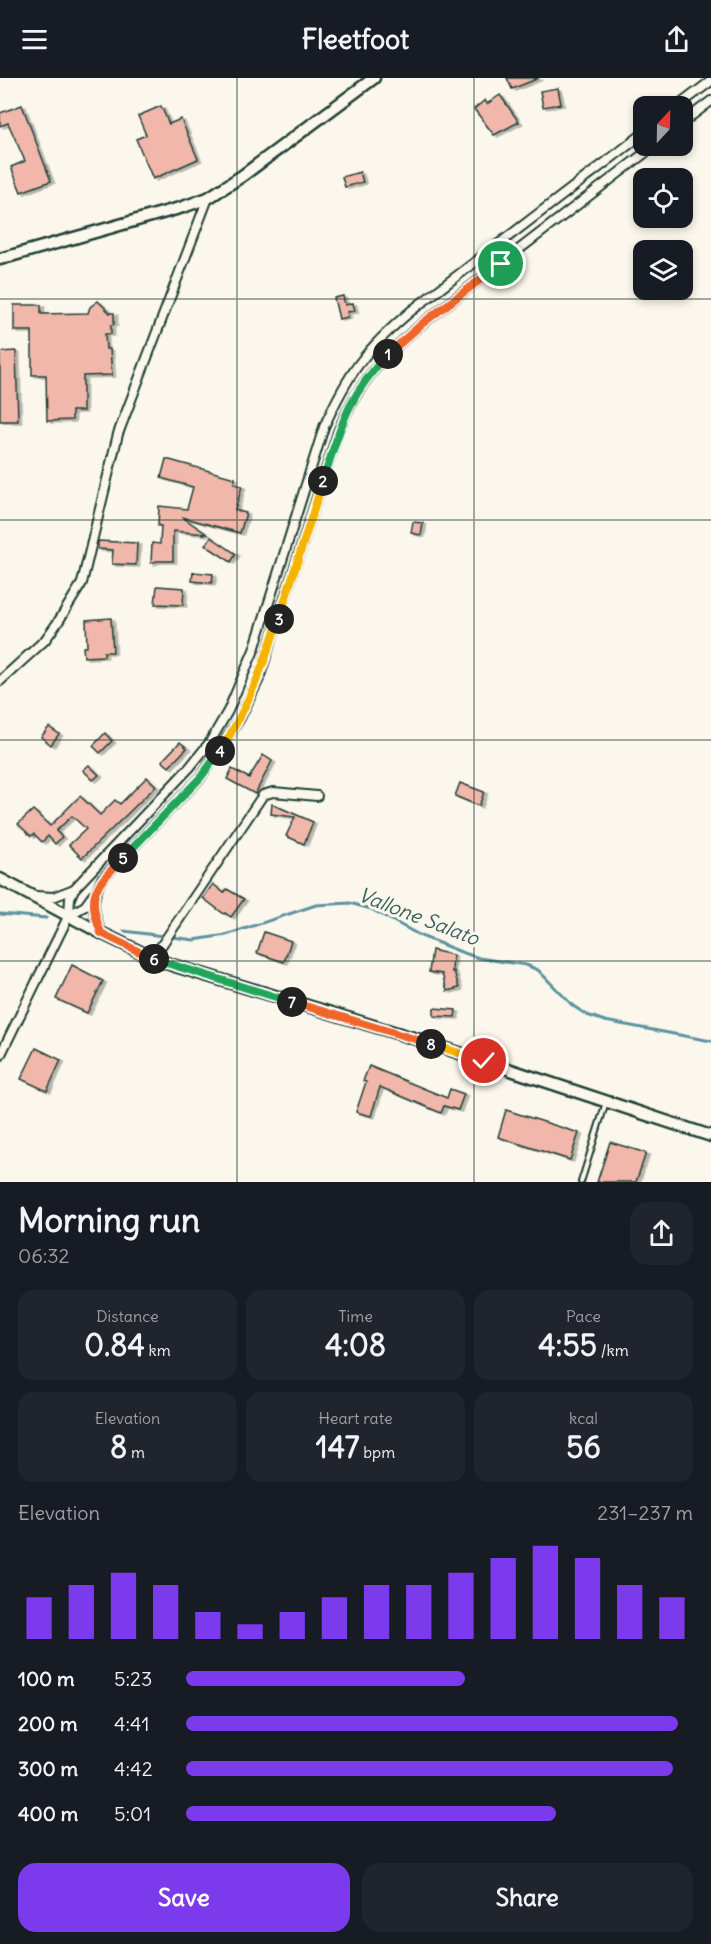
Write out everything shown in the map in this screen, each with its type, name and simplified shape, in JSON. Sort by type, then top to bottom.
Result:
[{"type":"main road","points":[[0,259],[208,198],[242,176],[374,78]]},
{"type":"main road","points":[[0,879],[153,958],[423,1041],[711,1136]]},
{"type":"street","points":[[691,96],[711,81]]},
{"type":"street","points":[[693,115],[711,101]]},
{"type":"street","points":[[0,1056],[69,915],[70,898],[74,889],[190,767],[210,742],[228,711],[254,650],[324,427],[337,398],[365,354],[411,311],[633,141]]},
{"type":"street","points":[[69,915],[85,906],[102,879],[201,777],[239,720],[259,679],[338,432],[362,383],[392,349],[423,323],[641,156]]},
{"type":"street","points":[[0,681],[45,640],[82,583],[118,434],[208,198]]},
{"type":"street","points":[[153,958],[263,795],[273,792],[317,796]]},
{"type":"street","points":[[30,896],[53,897],[74,889]]},
{"type":"street","points":[[93,895],[96,919],[101,933]]},
{"type":"lane","points":[[581,1182],[607,1101]]},
{"type":"building","points":[[507,78],[539,78],[512,89]]},
{"type":"building","points":[[558,88],[561,104],[543,107],[540,91]]},
{"type":"building","points":[[500,95],[519,122],[494,135],[474,109],[485,100],[487,104]]},
{"type":"building","points":[[22,105],[51,181],[21,192],[11,167],[25,161],[8,123],[0,126],[0,113]]},
{"type":"building","points":[[161,106],[169,124],[181,119],[198,159],[153,179],[136,139],[146,135],[138,116]]},
{"type":"building","points":[[360,172],[363,182],[345,187],[342,177]]},
{"type":"building","points":[[343,296],[345,305],[353,303],[355,311],[347,312],[348,317],[339,319],[334,298]]},
{"type":"building","points":[[98,301],[110,313],[114,313],[111,334],[105,334],[106,349],[110,349],[112,375],[83,376],[83,411],[72,411],[72,420],[47,421],[46,375],[32,375],[32,331],[14,331],[14,305],[41,305],[41,314],[88,313],[90,307]]},
{"type":"building","points":[[16,351],[18,421],[0,421],[0,352]]},
{"type":"building","points":[[166,459],[235,478],[234,484],[242,486],[235,510],[246,513],[240,533],[182,517],[207,534],[173,531],[173,561],[151,563],[152,543],[160,544],[159,506],[187,509],[193,487],[161,478]]},
{"type":"building","points":[[413,522],[423,523],[421,535],[411,533]]},
{"type":"building","points":[[211,537],[236,554],[231,562],[205,545]]},
{"type":"building","points":[[98,541],[137,543],[136,565],[112,564],[113,550],[98,549]]},
{"type":"building","points":[[193,572],[213,574],[212,583],[192,581]]},
{"type":"building","points":[[157,586],[184,588],[183,605],[155,604]]},
{"type":"building","points":[[111,618],[113,652],[104,652],[104,656],[84,657],[83,647],[87,647],[86,620]]},
{"type":"building","points":[[49,727],[59,734],[51,745],[41,737]]},
{"type":"building","points":[[105,733],[112,741],[100,753],[93,746]]},
{"type":"building","points":[[180,742],[187,748],[169,767],[162,761]]},
{"type":"building","points":[[263,755],[272,761],[255,794],[227,779],[232,769],[249,778]]},
{"type":"building","points":[[89,765],[99,775],[93,780],[83,770]]},
{"type":"building","points":[[147,777],[156,786],[82,858],[69,845],[86,829],[72,816],[56,831],[62,837],[55,844],[48,836],[42,842],[18,824],[33,810],[50,826],[80,796],[100,815],[115,800],[120,804]]},
{"type":"building","points":[[460,783],[484,792],[479,806],[455,796]]},
{"type":"building","points":[[272,804],[313,822],[304,844],[286,836],[295,817],[271,814]]},
{"type":"building","points":[[213,884],[224,893],[227,889],[244,899],[231,917],[203,898]]},
{"type":"building","points":[[264,932],[291,941],[284,962],[257,953]]},
{"type":"building","points":[[432,950],[453,955],[452,972],[454,971],[459,988],[447,991],[442,974],[429,972]]},
{"type":"building","points":[[72,965],[103,981],[87,1013],[56,999]]},
{"type":"building","points":[[434,1008],[456,1010],[455,1017],[434,1016]]},
{"type":"building","points":[[36,1048],[61,1060],[47,1091],[21,1079]]},
{"type":"building","points":[[369,1066],[447,1098],[450,1089],[464,1094],[458,1110],[444,1106],[441,1113],[380,1087],[371,1116],[356,1112]]},
{"type":"building","points":[[506,1110],[579,1133],[570,1160],[498,1137]]},
{"type":"building","points":[[610,1142],[646,1153],[636,1182],[597,1182]]},
{"type":"waterway","name":"Vallone Salato","points":[[172,937],[194,940],[226,935],[316,905],[350,903],[371,909],[421,936],[461,952],[479,958],[526,965],[538,970],[573,1006],[587,1015],[605,1021],[711,1041]]},
{"type":"waterway","name":"Vallone Salato","points":[[0,914],[46,918]]},
{"type":"waterway","name":"Vallone Salato","points":[[124,931],[163,936]]},
{"type":"route","points":[[484,1061],[153,958],[101,933],[96,919],[93,895],[102,879],[201,777],[239,720],[259,679],[338,432],[362,383],[392,349],[501,264]]}]
